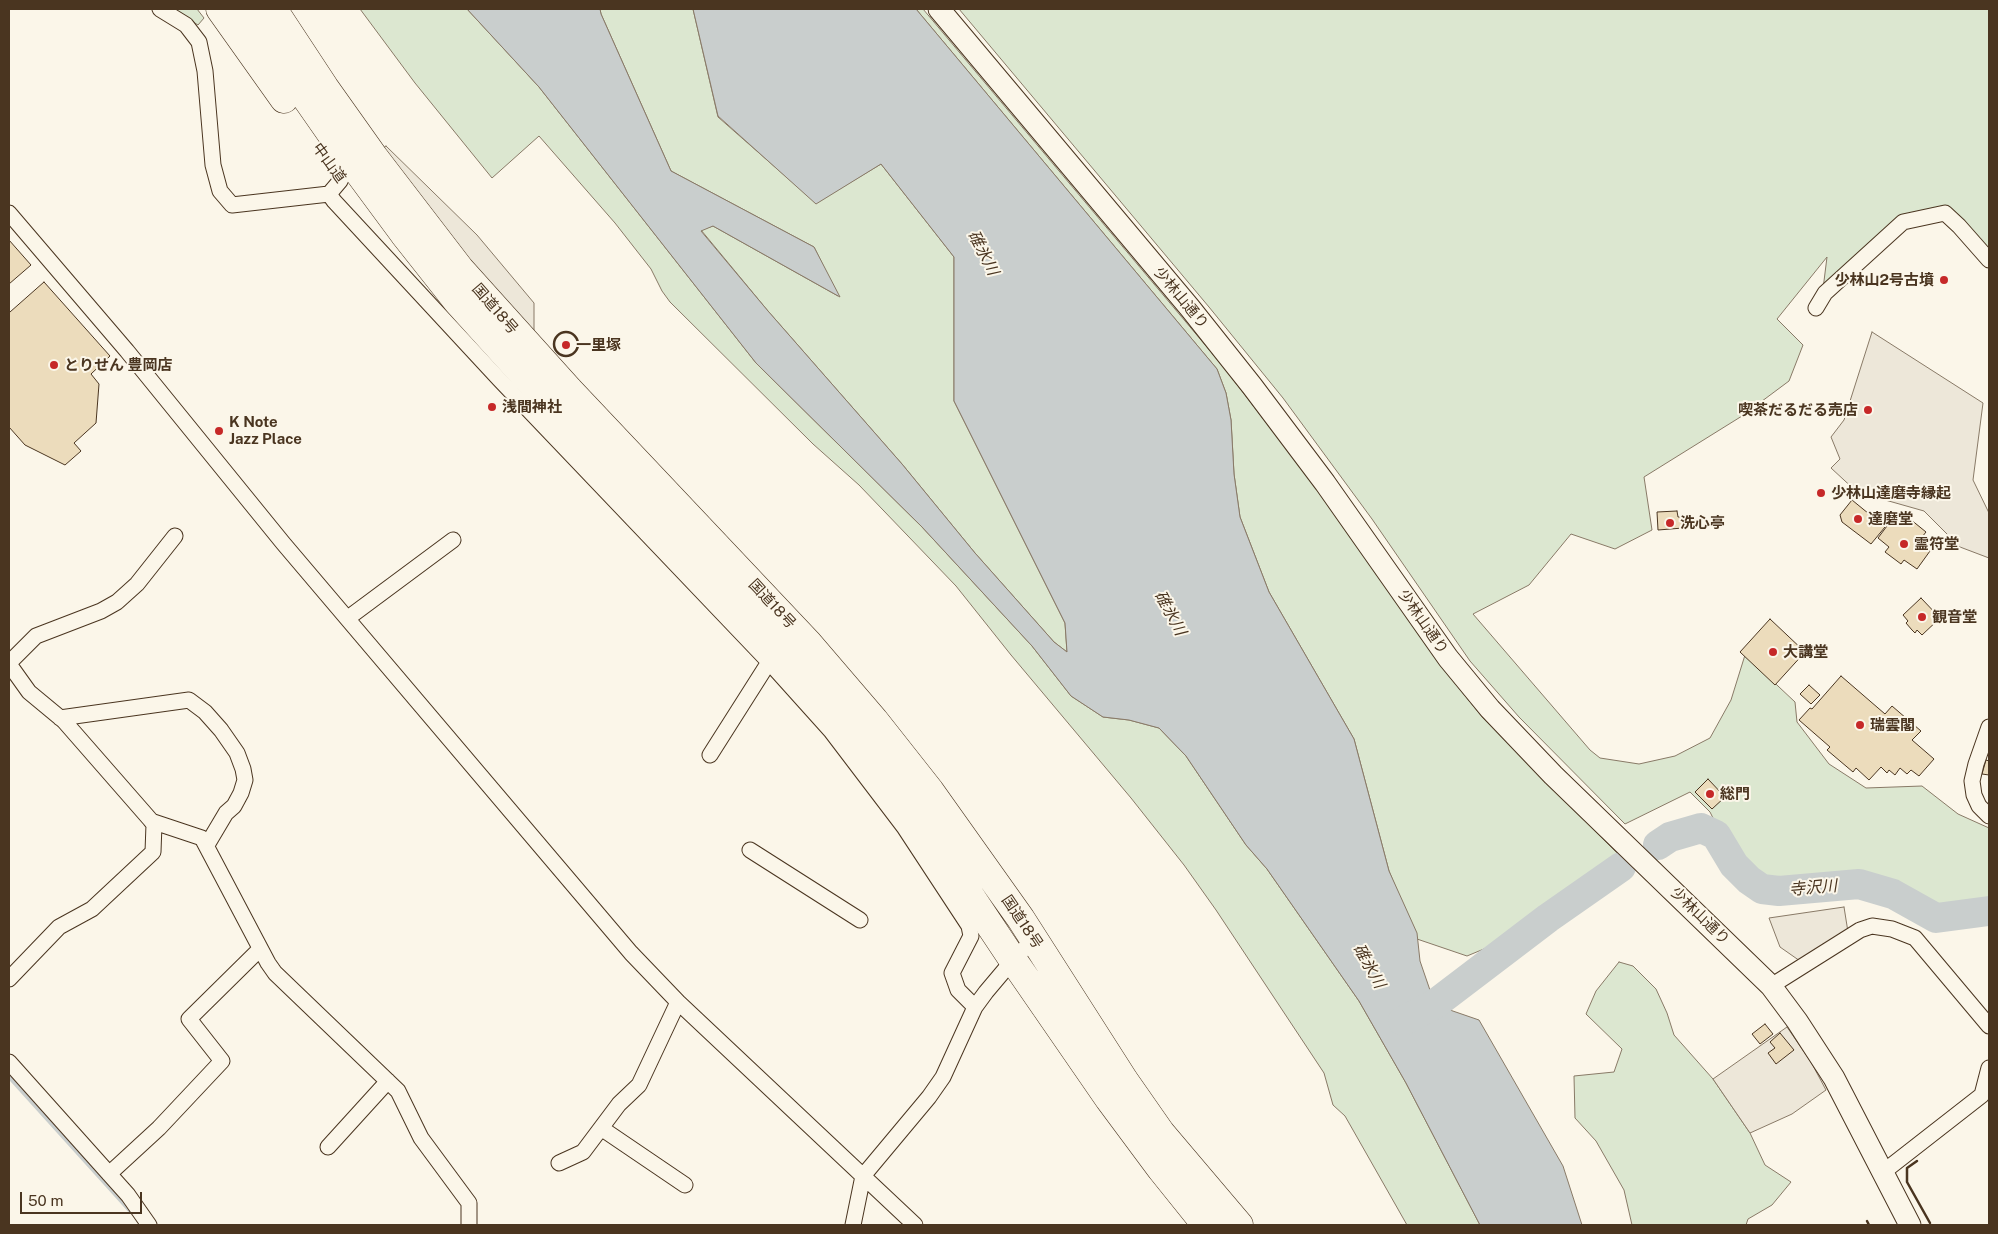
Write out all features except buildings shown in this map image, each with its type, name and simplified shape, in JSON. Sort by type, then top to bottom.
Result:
[{"type":"highway","name":"中山道","points":[[220,9],[340,179]]},
{"type":"highway","name":"国道18号","points":[[244,9],[340,179],[404,234],[457,301],[550,404],[793,660],[860,739],[918,816],[1013,960],[1109,1099],[1206,1225]]},
{"type":"highway","name":"国道18号","points":[[273,9],[325,88],[374,157],[460,269],[563,383],[808,643],[874,720],[930,791],[1034,939],[1124,1080],[1161,1134],[1239,1225]]},
{"type":"street","points":[[160,9],[186,25],[199,42],[205,71],[213,166],[220,191],[232,205],[340,179],[334,201],[499,379],[769,662],[831,731],[898,820],[969,926],[971,936],[952,972],[958,990],[975,1007]]},
{"type":"street","name":"少林山通り","points":[[939,9],[1190,308],[1258,394],[1375,553],[1448,658],[1490,710],[1553,775],[1771,986],[1797,1020],[1834,1078],[1910,1225]]},
{"type":"street","points":[[9,213],[127,351],[283,543],[592,908],[678,1002],[915,1225]]},
{"type":"street","points":[[1816,308],[1825,294],[1902,222],[1945,213],[1960,226],[1989,260]]},
{"type":"street","points":[[9,979],[59,927],[92,910],[153,852],[154,824],[60,718],[29,692],[9,663],[36,636],[102,611],[118,602],[137,584],[175,536]]},
{"type":"street","points":[[348,618],[453,540]]},
{"type":"street","points":[[710,755],[769,662]]},
{"type":"street","points":[[60,718],[188,700],[205,712],[221,730],[237,753],[244,769],[245,780],[234,806],[226,813],[207,845]]},
{"type":"street","points":[[1989,727],[1972,781],[1974,795],[1979,806],[1989,816]]},
{"type":"street","points":[[151,821],[202,838],[260,949],[275,973],[398,1091],[421,1138],[469,1203],[469,1225]]},
{"type":"street","points":[[750,850],[860,920]]},
{"type":"street","points":[[1771,986],[1860,930],[1872,926],[1892,929],[1915,938],[1989,1026]]},
{"type":"street","points":[[853,1225],[863,1176],[929,1097],[942,1076],[975,1007],[1013,960],[1034,939]]},
{"type":"street","points":[[108,1174],[159,1128],[222,1061],[189,1019],[260,949]]},
{"type":"street","points":[[559,1163],[582,1152],[619,1104],[639,1086],[678,1002]]},
{"type":"street","points":[[9,1062],[128,1195],[149,1225]]},
{"type":"street","points":[[1882,1173],[1982,1094],[1989,1068]]},
{"type":"street","points":[[328,1147],[388,1081]]},
{"type":"street","points":[[601,1128],[685,1185]]},
{"type":"green space","points":[[173,9],[197,9],[204,18],[198,25]]},
{"type":"green space","points":[[360,9],[467,9],[539,87],[756,363],[922,527],[1032,646],[1071,696],[1103,717],[1129,720],[1159,728],[1186,756],[1246,845],[1267,869],[1359,1001],[1406,1083],[1480,1225],[1407,1225],[1345,1116],[1333,1105],[1324,1073],[1216,910],[1184,865],[1131,798],[1011,655],[956,586],[859,485],[813,444],[670,302],[651,269],[615,223],[539,136],[492,178],[415,83]]},
{"type":"green space","points":[[600,9],[693,9],[718,117],[816,203],[881,164],[954,257],[954,401],[1065,623],[1067,652],[1054,642],[975,553],[902,464],[768,311],[701,230],[713,226],[838,296],[814,247],[671,171]]},
{"type":"green space","points":[[916,9],[923,9],[1222,365],[1314,485],[1440,664],[1482,717],[1623,859],[1503,941],[1467,956],[1417,939],[1389,871],[1354,739],[1269,592],[1240,517],[1234,474],[1231,420],[1226,393],[1217,369]]},
{"type":"green space","points":[[959,9],[1989,9],[1989,254],[1948,207],[1919,212],[1823,289],[1827,257],[1777,319],[1803,345],[1789,381],[1742,416],[1644,477],[1652,530],[1615,549],[1571,534],[1529,585],[1473,614],[1590,750],[1600,758],[1639,764],[1675,756],[1710,738],[1731,700],[1745,655],[1795,702],[1797,722],[1829,764],[1866,788],[1922,786],[1958,814],[1989,828],[1989,903],[1954,911],[1938,908],[1885,881],[1782,887],[1755,879],[1746,870],[1731,845],[1712,825],[1713,818],[1710,812],[1690,792],[1625,824],[1519,717],[1470,661],[1372,519],[1283,398]]},
{"type":"green space","points":[[1619,962],[1633,966],[1656,989],[1674,1035],[1713,1079],[1750,1133],[1765,1165],[1791,1182],[1772,1205],[1748,1219],[1746,1225],[1632,1225],[1624,1190],[1596,1141],[1575,1118],[1574,1076],[1614,1072],[1622,1049],[1586,1014],[1596,991]]},
{"type":"shaded area","points":[[386,146],[477,235],[534,303],[534,335],[474,269],[382,149]]},
{"type":"shaded area","points":[[1872,332],[1983,403],[1973,480],[1989,513],[1989,558],[1960,547],[1924,511],[1857,492],[1831,468],[1840,459],[1831,437],[1844,420]]},
{"type":"shaded area","points":[[1844,907],[1848,932],[1800,961],[1780,947],[1769,918]]},
{"type":"shaded area","points":[[1787,1027],[1811,1062],[1826,1090],[1792,1114],[1750,1133],[1713,1079]]},
{"type":"water","name":"碓氷川","points":[[467,9],[600,9],[671,171],[814,247],[840,297],[713,226],[701,231],[768,311],[902,464],[975,553],[1054,642],[1067,652],[1065,623],[954,401],[954,257],[881,164],[816,204],[718,116],[693,9],[916,9],[1217,369],[1226,393],[1231,420],[1234,474],[1240,517],[1269,592],[1354,739],[1389,871],[1417,933],[1420,961],[1432,996],[1447,1009],[1479,1020],[1563,1166],[1582,1225],[1480,1225],[1406,1083],[1359,1001],[1267,869],[1246,845],[1186,756],[1159,728],[1129,720],[1103,717],[1071,696],[1032,646],[922,527],[756,363],[539,87]]},
{"type":"waterway","name":"寺沢川","points":[[1658,845],[1670,837],[1701,828],[1716,835],[1734,865],[1749,880],[1762,889],[1779,891],[1859,884],[1893,894],[1936,918],[1989,911]]},
{"type":"waterway","name":"寺沢川","points":[[1403,1021],[1435,1004],[1548,918],[1621,867]]},
{"type":"waterway","points":[[9,1076],[130,1210]]},
{"type":"wall","points":[[566,332],[575,335],[578,344],[575,353],[566,356],[557,353],[554,344],[557,335],[566,332]]},
{"type":"wall","points":[[1917,1161],[1907,1168],[1907,1182],[1930,1223]]},
{"type":"wall","points":[[1867,1221],[1869,1225]]},
{"type":"place","name":"少林山2号古墳","points":[[1944,280]]},
{"type":"place","name":"一里塚","points":[[566,345]]},
{"type":"place","name":"とりせん 豊岡店","points":[[54,365]]},
{"type":"place","name":"浅間神社","points":[[492,407]]},
{"type":"place","name":"喫茶だるだる売店","points":[[1868,410]]},
{"type":"place","name":"K Note Jazz Place","points":[[219,431]]},
{"type":"place","name":"少林山達磨寺縁起","points":[[1821,493]]},
{"type":"place","name":"達磨堂","points":[[1858,519]]},
{"type":"place","name":"洗心亭","points":[[1670,523]]},
{"type":"place","name":"霊符堂","points":[[1904,544]]},
{"type":"place","name":"観音堂","points":[[1922,617]]},
{"type":"place","name":"大講堂","points":[[1773,652]]},
{"type":"place","name":"瑞雲閣","points":[[1860,725]]},
{"type":"place","name":"総門","points":[[1710,794]]}]
